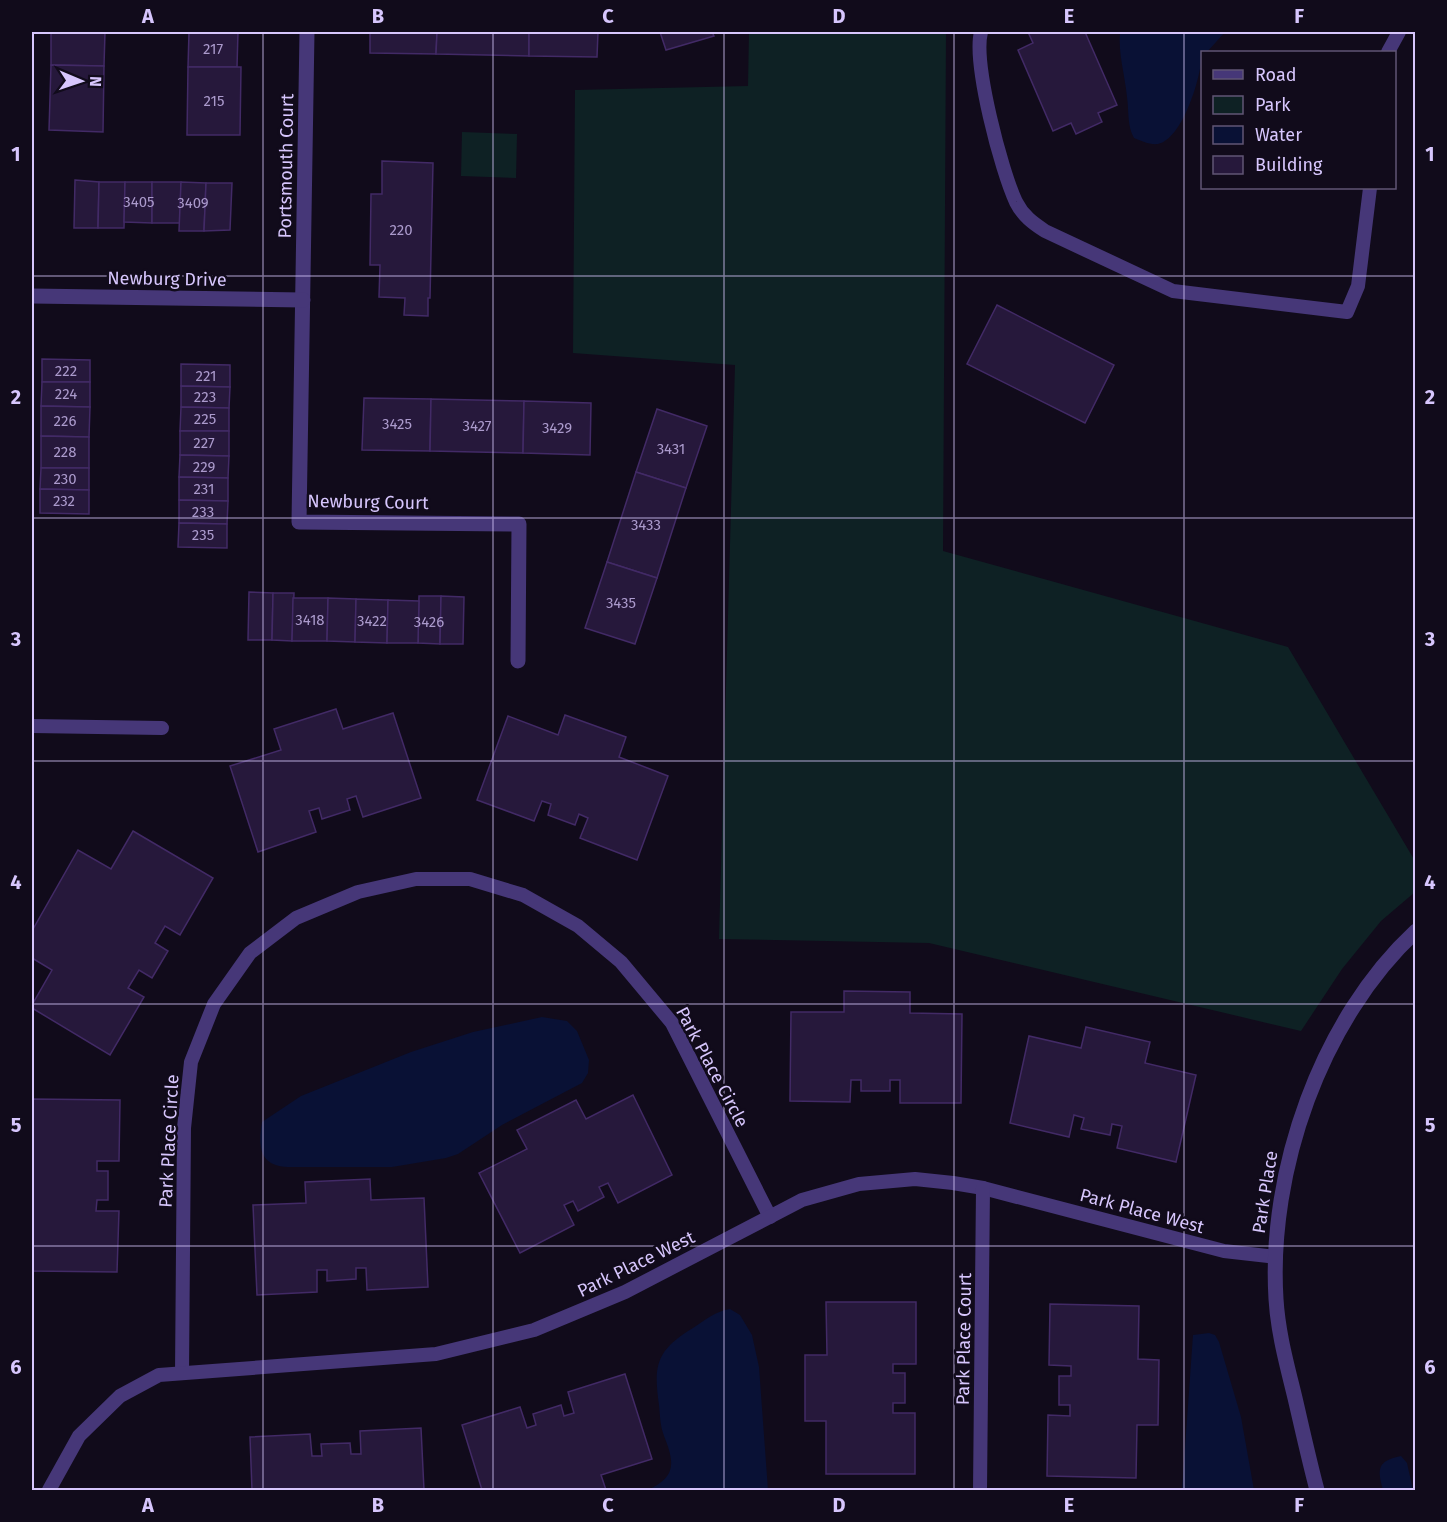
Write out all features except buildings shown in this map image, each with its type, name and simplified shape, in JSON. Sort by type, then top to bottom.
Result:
[{"type":"street","name":"Portsmouth Court","points":[[303,300],[307,32]]},
{"type":"street","name":"Newburg Drive","points":[[32,296],[303,300]]},
{"type":"street","name":"Newburg Court","points":[[303,300],[299,522],[519,524],[518,661]]},
{"type":"street","name":"Park Place","points":[[1317,1491],[1282,1344],[1276,1300],[1276,1257],[1281,1200],[1294,1135],[1317,1077],[1352,1007],[1397,948],[1416,931]]},
{"type":"lane","points":[[981,32],[978,43],[980,66],[996,143],[1017,203],[1029,221],[1045,231],[1173,291],[1347,312],[1358,286],[1370,189]]},
{"type":"lane","points":[[1389,51],[1399,32]]},
{"type":"lane","points":[[32,726],[162,728]]},
{"type":"lane","name":"Park Place Circle","points":[[182,1373],[184,1128],[191,1062],[214,1004],[250,953],[296,918],[358,892],[416,879],[470,879],[523,895],[578,926],[621,962],[672,1023],[770,1217]]},
{"type":"lane","name":"Park Place West","points":[[49,1491],[79,1436],[120,1396],[159,1375],[436,1354],[534,1330],[625,1293],[802,1200],[859,1184],[915,1179],[983,1188],[1224,1251],[1276,1257]]},
{"type":"lane","name":"Park Place Court","points":[[980,1491],[983,1188]]},
{"type":"green space","points":[[749,32],[946,32],[943,551],[1288,647],[1415,861],[1415,892],[1381,921],[1342,969],[1301,1031],[929,943],[719,939],[735,365],[573,353],[575,90],[748,86]]},
{"type":"green space","points":[[462,132],[517,134],[516,178],[461,176]]},
{"type":"water","points":[[1120,32],[1225,32],[1208,51],[1201,51],[1199,75],[1183,119],[1167,140],[1158,144],[1134,138],[1132,133]]},
{"type":"water","points":[[542,1017],[567,1021],[577,1031],[589,1060],[588,1073],[582,1083],[502,1125],[458,1154],[392,1167],[288,1167],[278,1166],[266,1159],[260,1139],[262,1122],[301,1096],[411,1052],[473,1032]]},
{"type":"water","points":[[730,1309],[740,1315],[752,1335],[759,1367],[768,1490],[648,1490],[665,1478],[671,1468],[670,1453],[661,1426],[657,1391],[660,1359],[681,1336],[711,1316]]},
{"type":"water","points":[[1209,1333],[1215,1335],[1219,1342],[1241,1417],[1254,1490],[1182,1490],[1193,1335]]},
{"type":"water","points":[[1401,1456],[1407,1463],[1413,1490],[1383,1490],[1380,1471],[1383,1463]]}]
